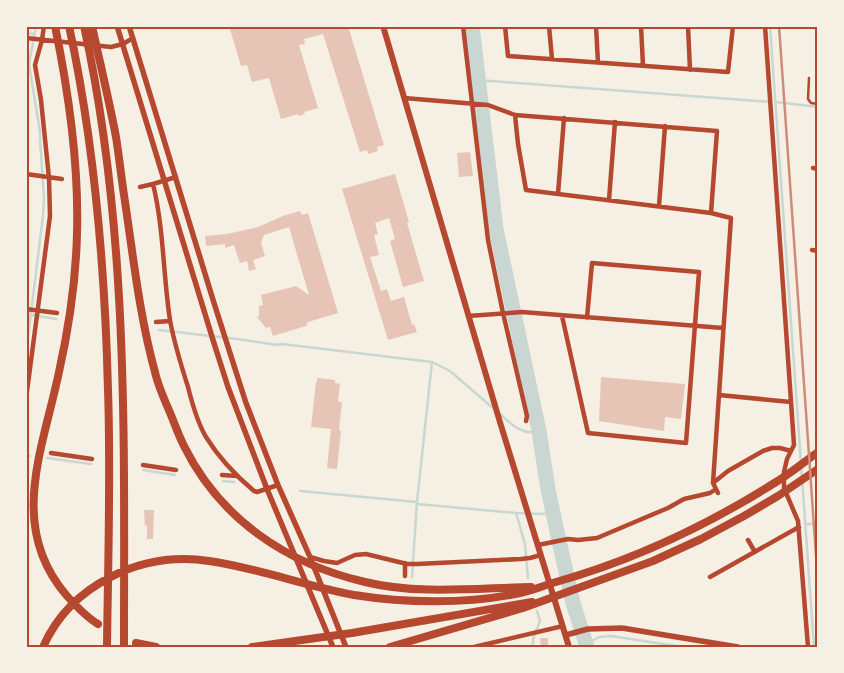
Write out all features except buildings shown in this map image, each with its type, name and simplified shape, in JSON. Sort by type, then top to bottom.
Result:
[{"type":"highway","points":[[55,26],[68,96],[74,146],[77,233],[71,311],[34,483],[34,514],[38,541],[56,583],[73,602],[98,624]]},
{"type":"highway","points":[[69,26],[84,104],[93,173],[105,303],[109,469],[107,647]]},
{"type":"highway","points":[[84,26],[93,51],[116,137],[140,302],[155,375],[184,446],[199,472],[218,498],[245,525],[262,538],[292,556],[321,570],[365,582],[421,589],[462,590],[538,587]]},
{"type":"highway","points":[[92,26],[93,51],[117,268],[124,424],[124,647]]},
{"type":"highway","points":[[43,647],[66,611],[95,585],[129,569],[147,564],[188,559],[208,561],[356,595],[419,600],[471,600],[517,594],[617,562],[693,529],[777,481],[818,452]]},
{"type":"highway","points":[[390,647],[523,608],[586,587],[653,561],[701,539],[778,496],[818,468]]},
{"type":"highway","points":[[252,647],[352,633],[544,600]]},
{"type":"highway","points":[[136,643],[156,647]]},
{"type":"main road","points":[[382,26],[528,514],[564,626],[569,634],[569,647]]},
{"type":"street","points":[[26,399],[36,321],[33,310],[50,216],[45,177],[41,100],[35,65],[44,26]]},
{"type":"street","points":[[118,26],[228,387],[267,490],[333,647]]},
{"type":"street","points":[[130,26],[246,403],[278,486],[310,557],[346,647]]},
{"type":"street","points":[[463,26],[474,104],[488,240],[527,416],[526,421]]},
{"type":"street","points":[[505,26],[508,56],[728,72],[733,26]]},
{"type":"street","points":[[549,26],[552,59]]},
{"type":"street","points":[[596,26],[598,63]]},
{"type":"street","points":[[641,26],[643,66]]},
{"type":"street","points":[[688,26],[690,70]]},
{"type":"street","points":[[765,26],[794,445],[787,459],[784,472],[784,488],[799,527],[808,647]]},
{"type":"street","points":[[31,39],[112,47],[123,44],[133,38]]},
{"type":"street","points":[[404,98],[488,105],[515,114],[717,131],[711,213]]},
{"type":"street","points":[[515,114],[526,190],[711,213],[731,218],[713,483],[717,491],[684,499],[668,508],[598,538],[578,540],[568,538],[538,545]]},
{"type":"street","points":[[558,194],[564,118]]},
{"type":"street","points":[[608,200],[616,122]]},
{"type":"street","points":[[659,206],[665,126]]},
{"type":"street","points":[[26,174],[62,179]]},
{"type":"street","points":[[140,187],[176,177]]},
{"type":"street","points":[[153,184],[161,232],[170,321],[193,406],[205,435],[221,458],[254,491],[267,490],[278,486]]},
{"type":"street","points":[[812,250],[818,251]]},
{"type":"street","points":[[562,316],[588,433],[686,443],[699,272],[592,263],[587,318]]},
{"type":"street","points":[[33,310],[57,312]]},
{"type":"street","points":[[468,316],[520,312],[723,328]]},
{"type":"street","points":[[156,322],[170,321]]},
{"type":"street","points":[[719,395],[791,402]]},
{"type":"street","points":[[713,483],[728,471],[763,451],[780,448],[791,451]]},
{"type":"street","points":[[51,453],[92,458]]},
{"type":"street","points":[[143,465],[176,470]]},
{"type":"street","points":[[222,475],[237,476]]},
{"type":"street","points":[[710,577],[799,527]]},
{"type":"street","points":[[748,540],[755,552]]},
{"type":"street","points":[[310,557],[324,562],[337,563],[355,555],[366,554],[417,564],[521,559],[541,555]]},
{"type":"street","points":[[405,576],[406,563]]},
{"type":"street","points":[[474,647],[564,626]]},
{"type":"street","points":[[569,634],[588,629],[622,628],[738,647]]},
{"type":"lane","points":[[809,78],[808,99],[811,103],[818,104]]},
{"type":"waterway","points":[[26,353],[44,198],[40,132],[29,64],[36,26]]},
{"type":"waterway","points":[[472,26],[496,229],[539,431],[548,489],[559,541],[573,603],[587,647]]},
{"type":"waterway","points":[[770,26],[814,647]]},
{"type":"waterway","points":[[26,33],[34,34]]},
{"type":"waterway","points":[[478,80],[771,102]]},
{"type":"waterway","points":[[776,102],[818,107]]},
{"type":"waterway","points":[[26,314],[56,319]]},
{"type":"waterway","points":[[159,330],[432,362],[450,371],[493,408]]},
{"type":"waterway","points":[[412,577],[417,502],[432,362]]},
{"type":"waterway","points":[[499,413],[517,428],[527,432],[539,431]]},
{"type":"waterway","points":[[26,455],[30,456]]},
{"type":"waterway","points":[[47,458],[91,464]]},
{"type":"waterway","points":[[143,470],[175,475]]},
{"type":"waterway","points":[[223,481],[234,482]]},
{"type":"waterway","points":[[300,491],[417,502]]},
{"type":"waterway","points":[[417,504],[516,513],[525,544],[528,578]]},
{"type":"waterway","points":[[516,513],[553,513]]},
{"type":"waterway","points":[[805,524],[818,524]]},
{"type":"waterway","points":[[533,647],[533,639],[540,621],[537,611]]},
{"type":"waterway","points":[[586,644],[599,637],[611,636],[683,647]]},
{"type":"railway","points":[[779,26],[818,584]]}]
